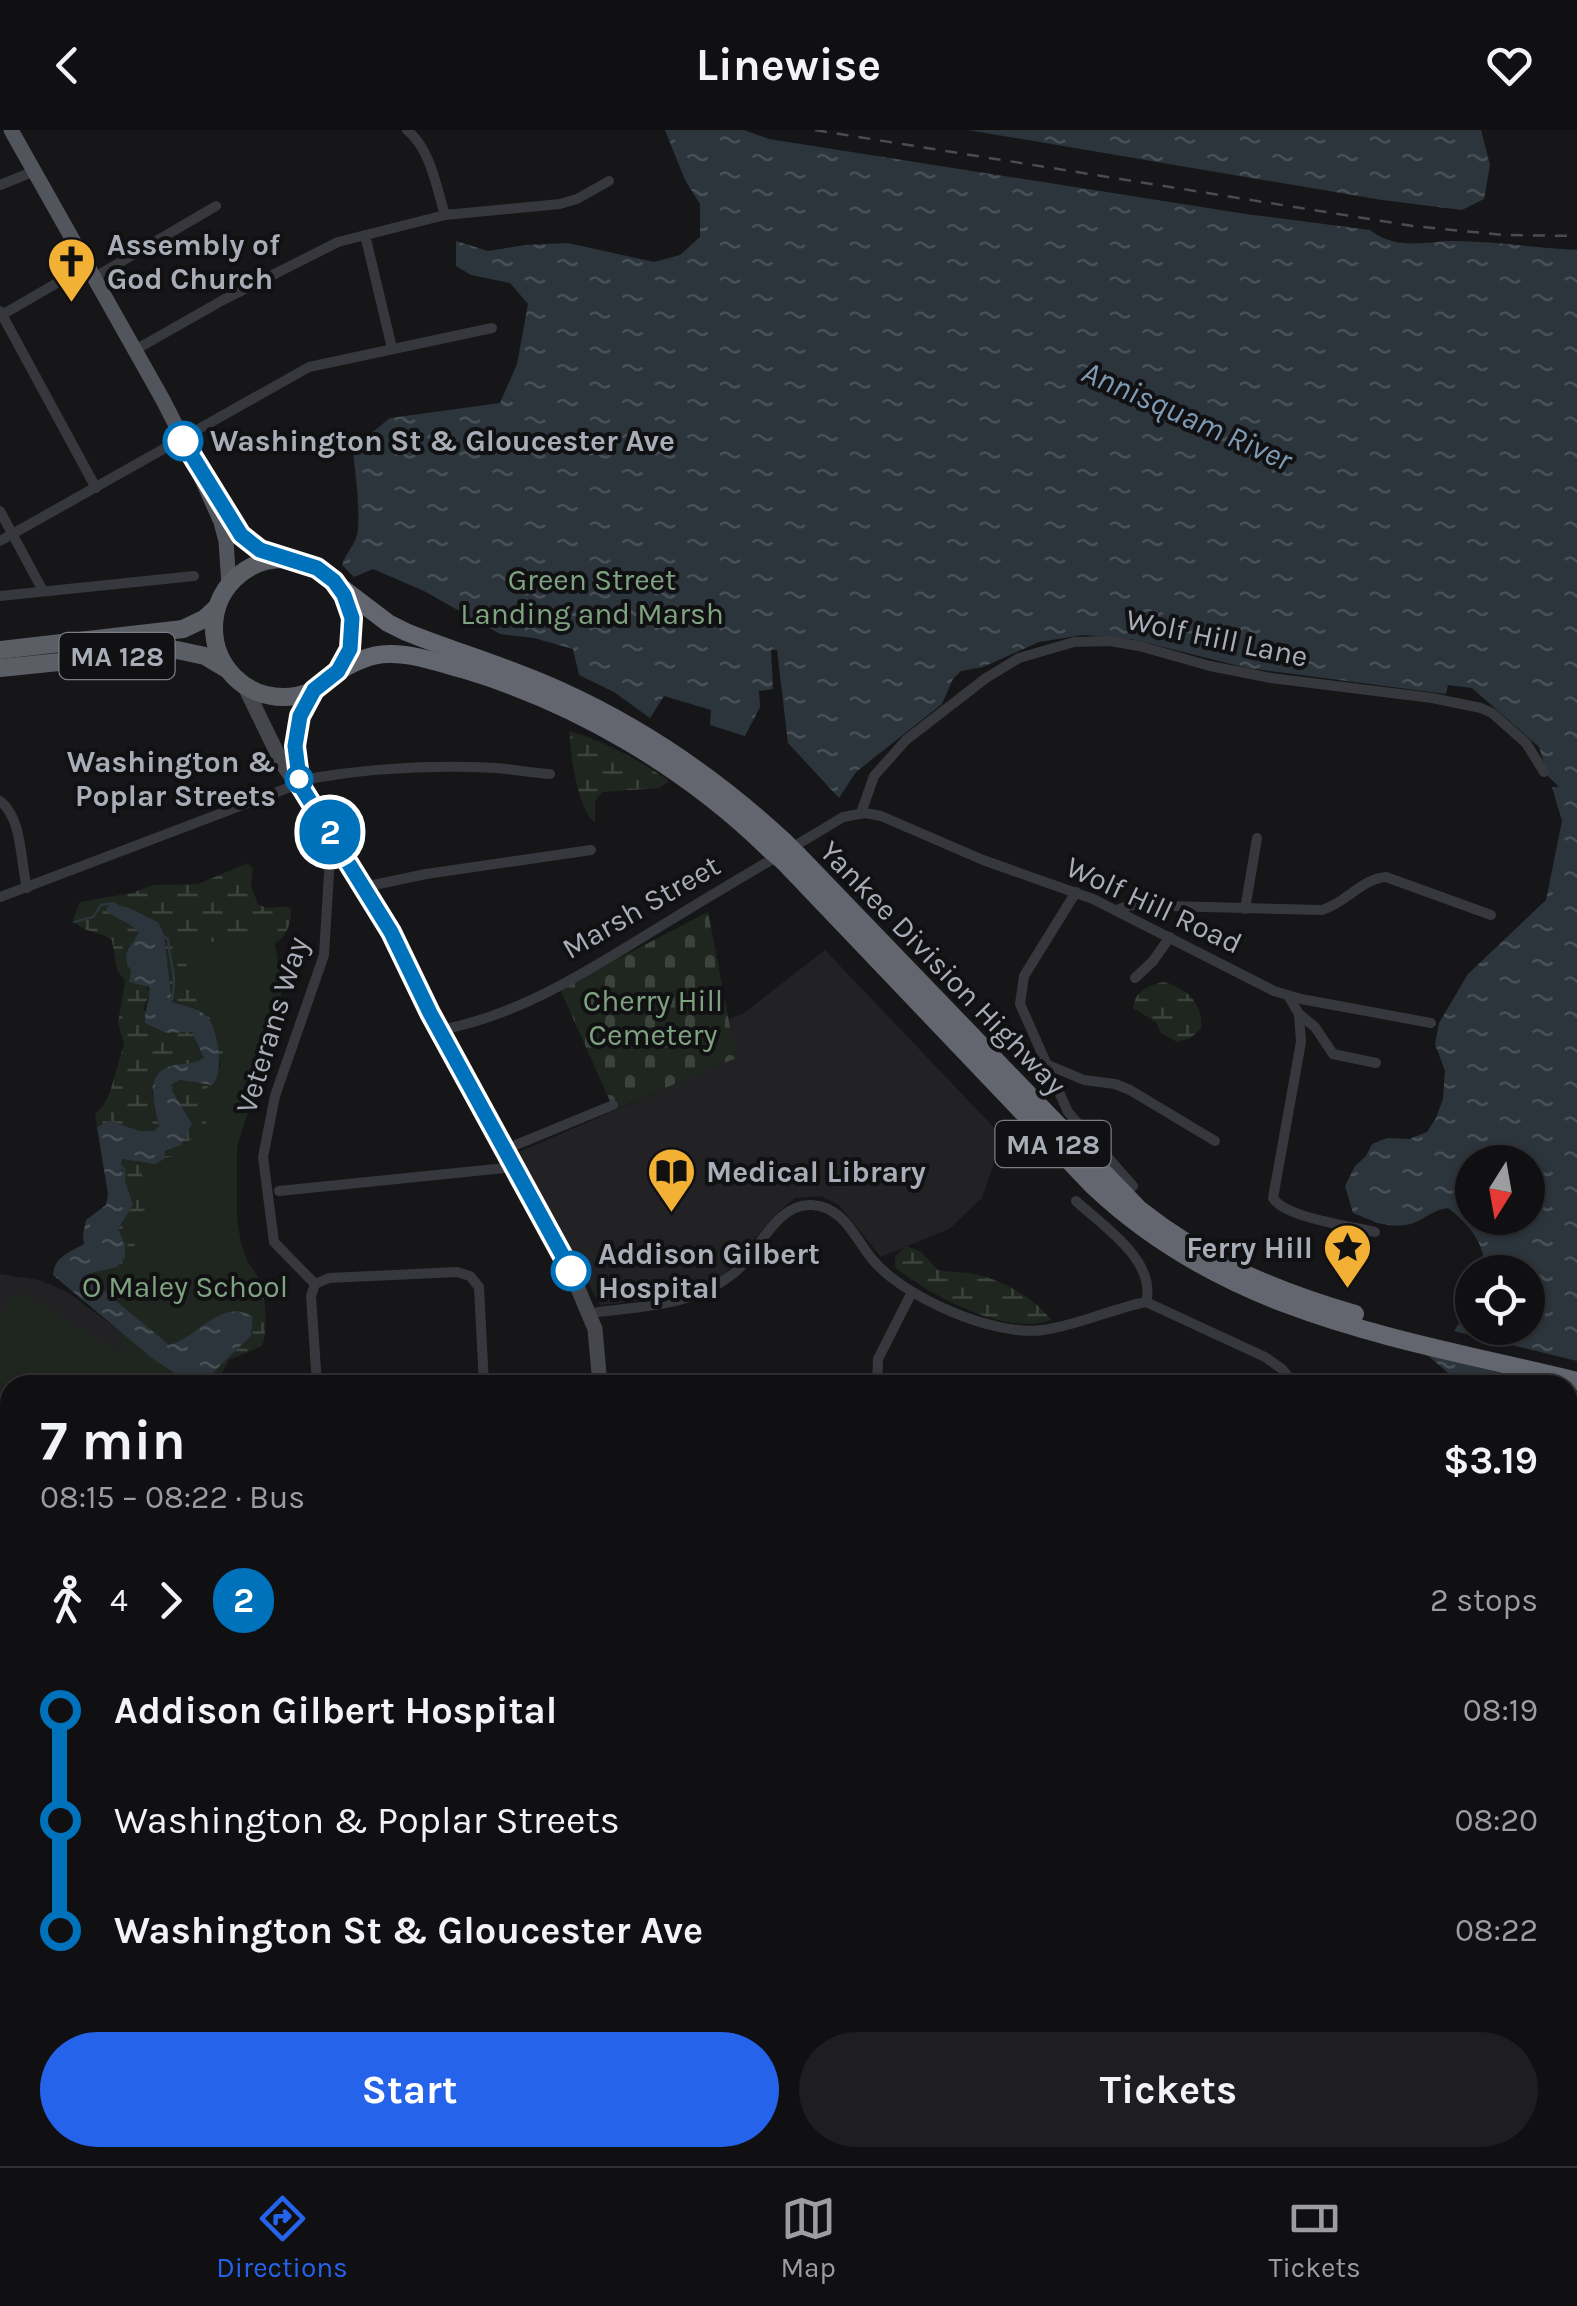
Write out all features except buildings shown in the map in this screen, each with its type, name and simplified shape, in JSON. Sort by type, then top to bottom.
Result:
[{"type":"highway","points":[[237,678],[216,644],[217,607],[239,575],[263,562],[291,560]]},
{"type":"highway","name":"MA 128","points":[[291,560],[317,568],[338,585]]},
{"type":"highway","points":[[338,585],[349,605],[352,629],[350,649],[338,671]]},
{"type":"highway","name":"Yankee Division Highway","points":[[338,585],[388,623],[548,686],[637,731],[707,776],[784,852],[1093,1186],[1128,1218],[1180,1254],[1236,1286],[1321,1317],[1577,1369]]},
{"type":"highway","name":"MA 128","points":[[0,650],[183,629],[204,619],[217,607]]},
{"type":"highway","name":"MA 128","points":[[0,668],[177,650],[205,656],[272,696],[301,695],[338,671]]},
{"type":"highway","name":"Yankee Division Highway","points":[[338,671],[373,656],[398,654],[471,672],[542,699],[665,765],[784,852]]},
{"type":"highway","name":"Yankee Division Highway","points":[[1386,1329],[1555,1375]]},
{"type":"main road","points":[[14,131],[182,440],[234,526],[250,544],[291,560]]},
{"type":"main road","points":[[192,457],[221,522],[229,586]]},
{"type":"main road","points":[[237,678],[283,764],[364,887],[515,1167],[590,1313],[599,1375]]},
{"type":"main road","points":[[300,785],[297,727],[314,690]]},
{"type":"street","points":[[408,130],[429,162],[445,215]]},
{"type":"street","points":[[0,185],[35,170]]},
{"type":"street","points":[[135,350],[315,252],[445,215],[560,204],[609,181]]},
{"type":"street","points":[[96,488],[1,314],[182,229],[216,206]]},
{"type":"street","points":[[365,235],[392,348]]},
{"type":"street","points":[[0,541],[309,366],[492,328]]},
{"type":"street","points":[[0,511],[44,591]]},
{"type":"street","points":[[0,596],[194,576]]},
{"type":"street","name":"Wolf Hill Lane","points":[[861,813],[874,776],[906,740],[986,678],[1019,658],[1074,642],[1110,641],[1271,678],[1481,708],[1526,743],[1544,772]]},
{"type":"street","points":[[0,897],[314,778],[351,772],[494,768],[550,774]]},
{"type":"street","points":[[0,802],[10,811],[14,822],[26,888]]},
{"type":"street","name":"Wolf Hill Road","points":[[861,813],[882,816],[984,860],[1076,892],[1289,996],[1432,1024]]},
{"type":"street","name":"Marsh Street","points":[[440,1030],[481,1022],[524,1004],[844,817],[861,813]]},
{"type":"street","points":[[1245,909],[1258,838]]},
{"type":"street","name":"Veterans Way","points":[[315,1284],[274,1242],[263,1157],[275,1096],[324,955],[330,856],[336,842]]},
{"type":"street","points":[[364,887],[591,850]]},
{"type":"street","points":[[1117,910],[1131,905],[1326,909],[1372,879],[1382,877],[1396,878],[1491,915]]},
{"type":"street","points":[[1076,892],[1033,960],[1020,992],[1023,1016],[1074,1121],[1134,1186]]},
{"type":"street","points":[[1135,978],[1170,937]]},
{"type":"street","points":[[1289,996],[1333,1054],[1376,1063]]},
{"type":"street","points":[[1300,1014],[1300,1052],[1273,1198],[1276,1204],[1291,1211],[1375,1232]]},
{"type":"street","points":[[1048,1066],[1084,1080],[1130,1090],[1216,1141]]},
{"type":"street","points":[[506,1150],[613,1105]]},
{"type":"street","points":[[279,1191],[515,1167]]},
{"type":"street","points":[[1076,1201],[1136,1259],[1146,1275],[1146,1302]]},
{"type":"street","points":[[590,1313],[677,1302],[706,1292],[738,1270],[787,1212],[808,1205],[834,1211],[875,1262],[912,1292],[981,1322],[1028,1331],[1074,1324],[1146,1302],[1265,1358],[1287,1375]]},
{"type":"street","points":[[316,1375],[311,1296],[315,1284],[330,1278],[450,1272],[470,1276],[479,1287],[483,1375]]},
{"type":"street","points":[[877,1375],[878,1359],[912,1292]]},
{"type":"shaded area","name":"Addison Gilbert Hospital","points":[[825,950],[1003,1137],[982,1198],[949,1229],[881,1257],[839,1205],[821,1196],[795,1198],[774,1216],[722,1277],[703,1288],[678,1297],[600,1305],[519,1152],[735,1058],[729,1019],[744,1013]]},
{"type":"shaded area","points":[[0,1274],[40,1280],[69,1293],[178,1375],[0,1375]]},
{"type":"green space","points":[[570,731],[633,758],[668,780],[667,783],[659,788],[602,792],[595,801],[595,822],[580,795]]},
{"type":"green space","points":[[248,863],[253,869],[251,886],[258,904],[291,908],[291,914],[284,934],[272,945],[230,1081],[239,1253],[259,1280],[266,1319],[262,1346],[227,1359],[251,1336],[253,1317],[144,1322],[119,1307],[87,1273],[117,1267],[125,1244],[118,1229],[133,1205],[120,1165],[124,1158],[155,1164],[170,1147],[181,1144],[192,1124],[171,1089],[172,1084],[180,1080],[212,1085],[221,1067],[215,1031],[195,1008],[172,1002],[159,923],[130,924],[140,932],[126,951],[150,993],[143,1009],[166,1033],[192,1032],[204,1058],[198,1063],[166,1067],[152,1092],[159,1127],[155,1131],[140,1131],[110,1121],[97,1127],[95,1114],[110,1092],[124,1044],[118,1023],[125,981],[117,970],[112,940],[81,927],[73,919],[80,902],[132,893],[153,885],[198,884]]},
{"type":"green space","name":"Cherry Hill Cemetery","points":[[708,912],[736,1058],[614,1110],[560,989]]},
{"type":"green space","name":"O Maley School","points":[[265,929],[274,937],[282,987],[280,1015],[237,1146],[237,1217],[241,1244],[252,1272],[251,1296],[242,1313],[230,1358],[221,1375],[0,1375],[0,1315],[12,1297],[24,1294],[125,1356],[121,1337],[125,1314],[121,1265],[134,1253],[137,1217],[146,1208],[150,1194],[142,1175],[143,1165],[150,1159],[171,1157],[204,1132],[202,1092],[214,1080],[223,1053],[223,1025],[202,1011],[179,950]]},
{"type":"green space","points":[[1163,982],[1186,992],[1200,1012],[1201,1029],[1190,1038],[1177,1042],[1133,1008],[1143,990]]},
{"type":"green space","points":[[906,1246],[920,1251],[938,1270],[980,1275],[1014,1290],[1051,1320],[1013,1323],[948,1301],[895,1267],[895,1257]]},
{"type":"water","name":"Annisquam River","points":[[665,130],[744,130],[769,139],[1370,230],[1399,243],[1467,241],[1577,250],[1577,1375],[1450,1375],[1425,1353],[1444,1353],[1455,1330],[1455,1345],[1545,1345],[1545,1255],[1483,1255],[1474,1235],[1545,1235],[1545,1145],[1455,1145],[1455,1214],[1448,1208],[1402,1226],[1353,1213],[1345,1186],[1372,1144],[1387,1138],[1409,1139],[1427,1132],[1443,1099],[1445,1071],[1435,1044],[1439,1023],[1468,974],[1546,900],[1562,821],[1552,787],[1559,787],[1548,776],[1539,747],[1472,688],[1448,685],[1446,694],[1247,668],[1131,639],[1083,635],[1039,642],[983,667],[961,671],[942,704],[856,772],[839,798],[788,743],[777,650],[771,650],[773,689],[759,691],[760,707],[745,736],[710,725],[711,710],[664,696],[650,718],[614,692],[579,675],[573,649],[500,634],[424,591],[373,569],[354,577],[342,565],[358,529],[353,448],[390,418],[500,403],[517,364],[528,304],[510,283],[471,275],[456,266],[456,241],[488,251],[568,243],[654,262],[680,255],[700,237],[700,204],[685,180]]},
{"type":"water","points":[[968,130],[1481,130],[1490,165],[1484,199],[1462,210]]},
{"type":"water","points":[[110,904],[127,907],[159,923],[172,1002],[196,1009],[208,1018],[219,1062],[212,1085],[180,1080],[172,1084],[171,1089],[192,1124],[181,1145],[165,1151],[164,1159],[155,1164],[123,1159],[120,1165],[133,1205],[118,1229],[125,1244],[125,1257],[117,1267],[87,1274],[169,1345],[220,1315],[241,1312],[253,1317],[251,1336],[210,1375],[178,1375],[53,1275],[60,1259],[84,1244],[86,1220],[106,1205],[108,1194],[97,1127],[110,1121],[140,1131],[155,1131],[159,1126],[153,1092],[157,1076],[171,1066],[204,1058],[192,1032],[166,1033],[145,1023],[149,987],[129,982],[131,971],[126,959],[139,932],[106,910]]},
{"type":"pier","points":[[1450,1330],[1455,1331],[1455,1345],[1511,1345],[1577,1361],[1577,1375],[1509,1375],[1420,1353],[1440,1351]]},
{"type":"waterway","points":[[74,922],[93,917],[101,905],[114,903],[119,907]]},
{"type":"waterway","points":[[163,936],[168,939],[173,969],[172,999]]},
{"type":"waterway","points":[[120,1165],[124,1180]]},
{"type":"railway","points":[[815,130],[1413,226],[1503,235],[1577,236]]},
{"type":"bus line","name":"2","points":[[183,441],[234,526],[250,544],[269,554],[317,568],[334,581],[349,605],[350,649],[338,671],[314,690],[297,727],[300,785],[391,932],[430,1013],[571,1271]]},
{"type":"place","name":"Assembly of God Church","points":[[72,304]]},
{"type":"place","name":"Washington St & Gloucester Ave","points":[[183,441]]},
{"type":"place","name":"Washington & Poplar Streets","points":[[299,779]]},
{"type":"place","name":"Medical Library","points":[[671,1214]]},
{"type":"place","name":"Addison Gilbert Hospital","points":[[571,1271]]},
{"type":"place","name":"Ferry Hill","points":[[1348,1290]]},
{"type":"park label","name":"Green Street Landing and Marsh","points":[[592,597]]}]
